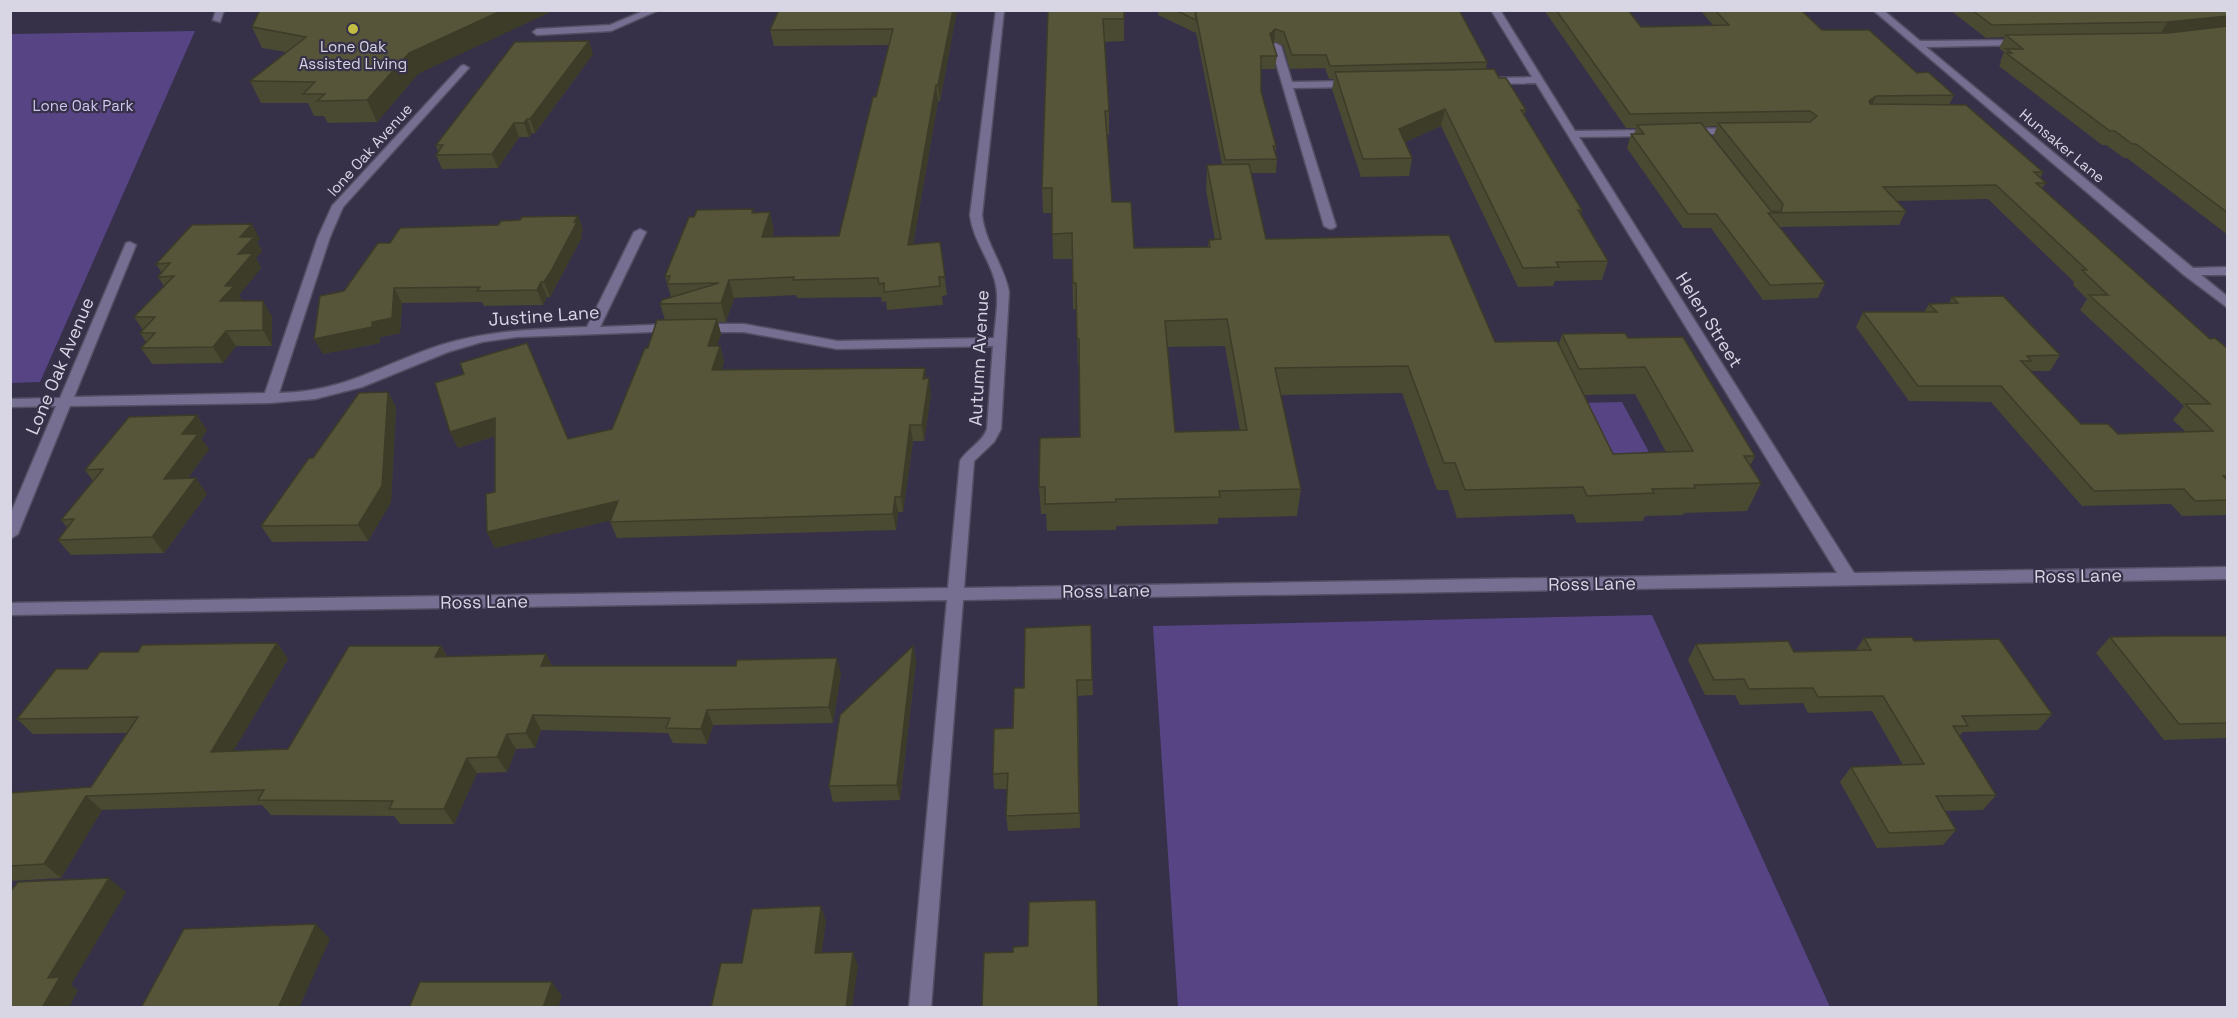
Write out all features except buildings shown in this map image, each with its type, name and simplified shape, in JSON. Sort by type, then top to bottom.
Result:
[{"type":"street","points":[[217,20],[220,10]]},
{"type":"street","points":[[537,32],[611,28],[655,10]]},
{"type":"street","name":"Autumn Avenue","points":[[957,594],[968,461],[974,452],[986,445],[993,435],[1002,282],[979,236],[976,215],[1000,10]]},
{"type":"street","name":"Helen Street","points":[[1495,10],[1849,579]]},
{"type":"street","name":"Hunsaker Lane","points":[[1877,10],[1993,113],[2228,304]]},
{"type":"street","points":[[1917,44],[2029,42]]},
{"type":"street","points":[[1276,46],[1330,226]]},
{"type":"street","name":"lone Oak Avenue","points":[[270,399],[324,237],[338,206],[464,68]]},
{"type":"street","points":[[1479,81],[1539,80]]},
{"type":"street","points":[[1288,85],[1360,83]]},
{"type":"street","points":[[1677,132],[1703,136],[1746,131]]},
{"type":"street","points":[[1573,134],[1665,132]]},
{"type":"street","points":[[592,330],[640,232]]},
{"type":"street","name":"Lone Oak Avenue","points":[[10,534],[130,245]]},
{"type":"street","points":[[2188,272],[2228,271]]},
{"type":"street","name":"Justine Lane","points":[[64,402],[270,399],[315,395],[357,384],[443,349],[481,338],[517,333],[744,328],[837,345],[999,342]]},
{"type":"street","points":[[10,403],[64,402]]},
{"type":"street","name":"Ross Lane","points":[[10,609],[2228,573]]},
{"type":"street","points":[[920,1008],[957,594]]},
{"type":"green space","name":"Lone Oak Park","points":[[195,31],[40,382],[11,383],[11,34]]},
{"type":"green space","points":[[1622,402],[1658,469],[1608,471],[1576,403]]},
{"type":"green space","points":[[1652,615],[1830,1007],[1178,1007],[1153,626]]},
{"type":"place","name":"Lone Oak Assisted Living","points":[[353,29]]}]
